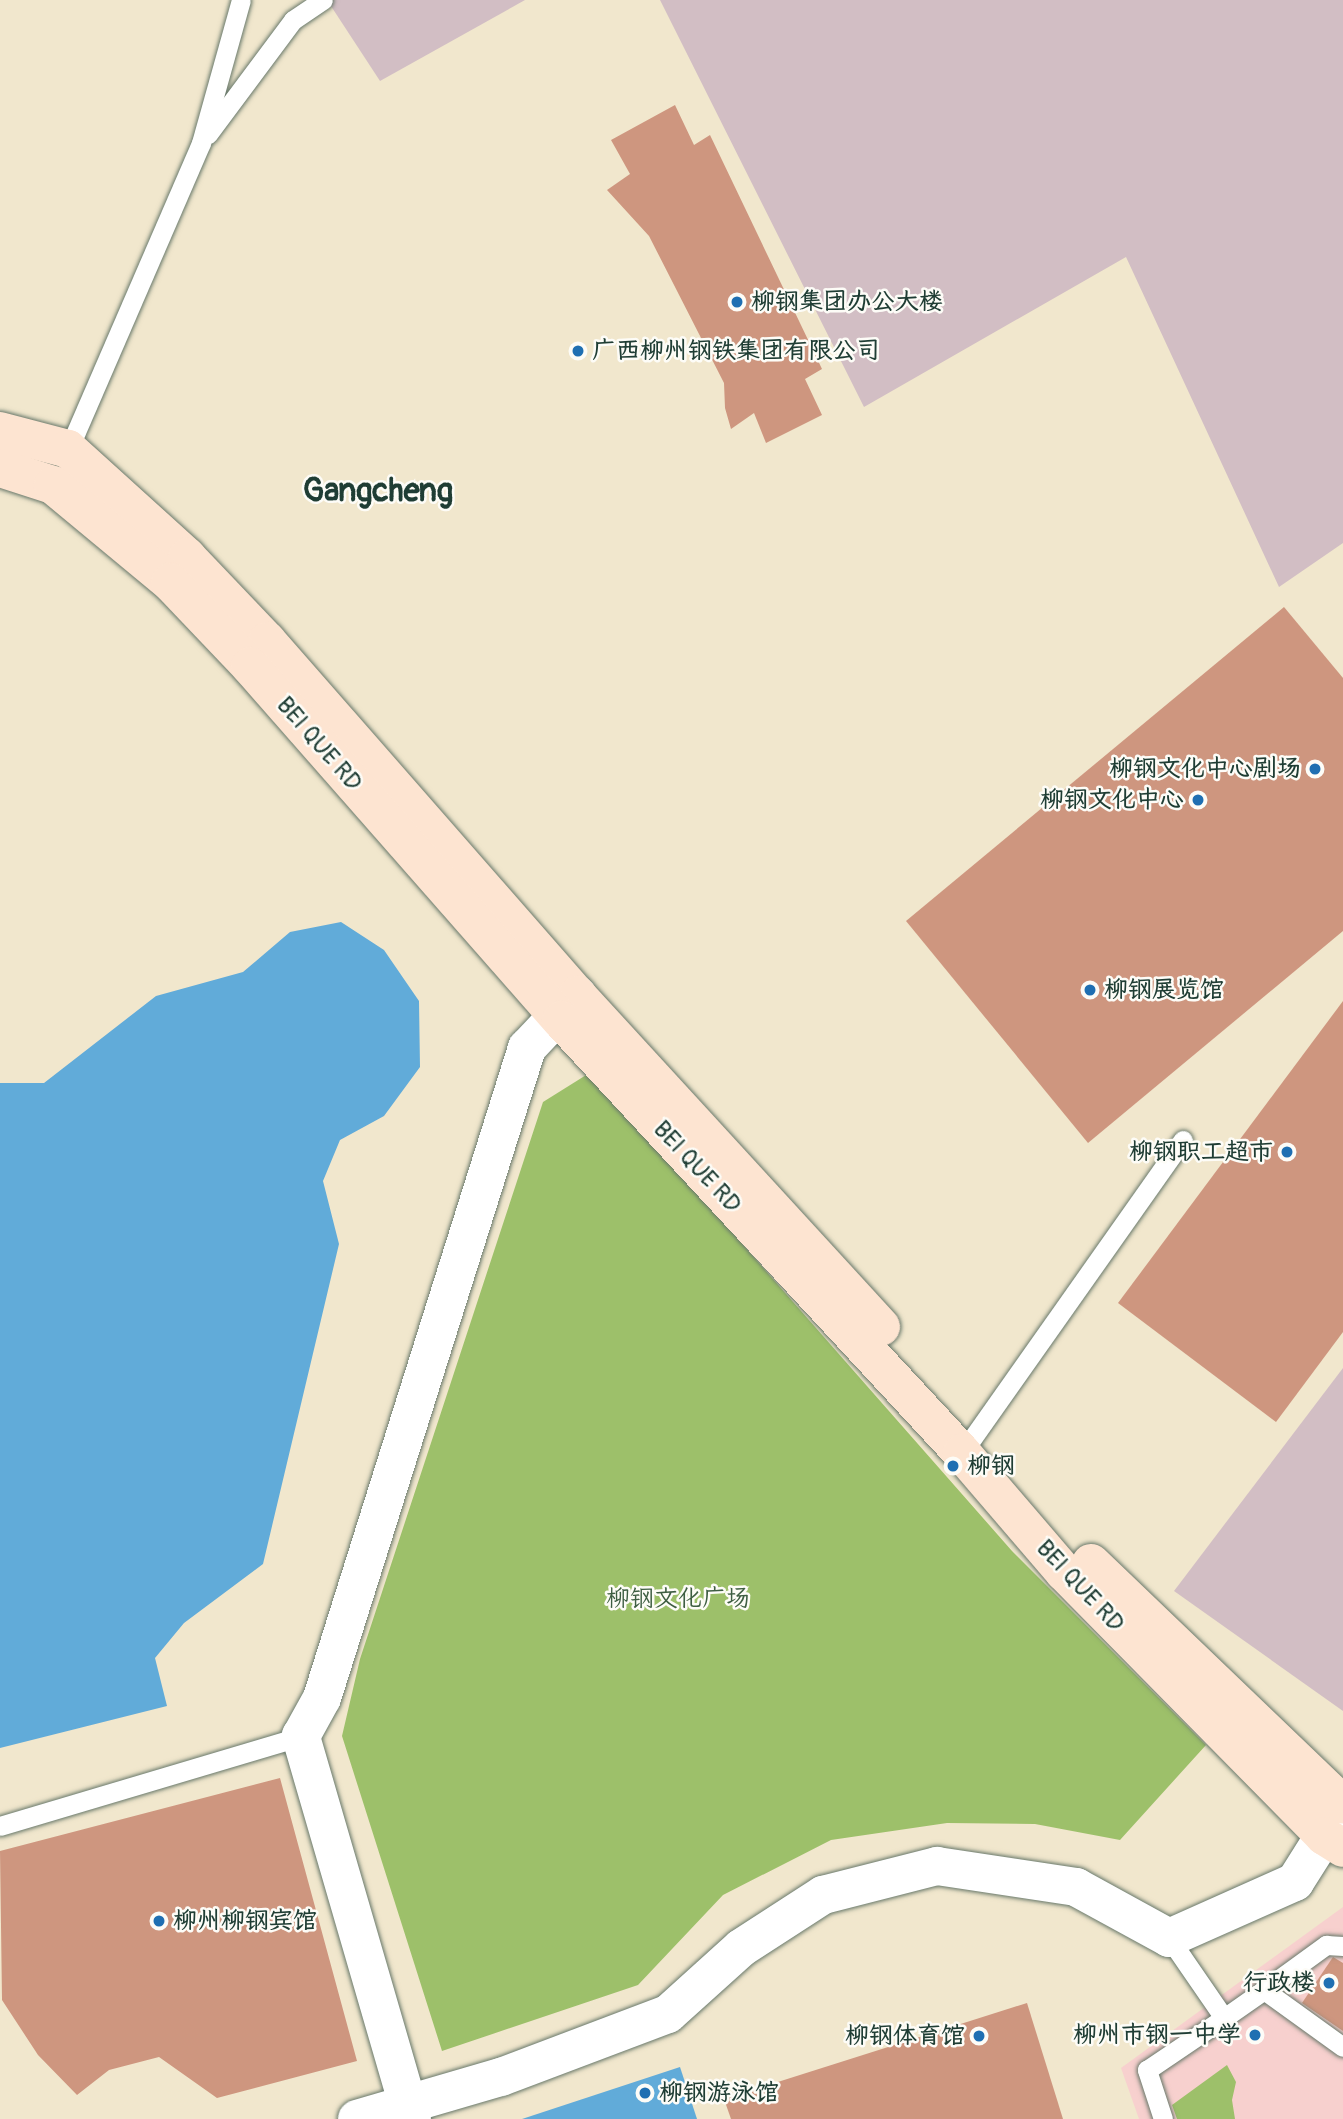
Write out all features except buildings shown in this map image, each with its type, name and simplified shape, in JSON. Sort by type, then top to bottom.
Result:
[{"type":"street","points":[[0,431],[68,449]]},
{"type":"street","name":"BEI QUE RD","points":[[68,449],[187,557],[267,641],[567,1006]]},
{"type":"street","points":[[0,468],[53,485]]},
{"type":"street","name":"BEI QUE RD","points":[[53,485],[170,582],[242,656],[970,1443],[1079,1551],[1336,1822]]},
{"type":"street","points":[[410,2113],[301,1736],[322,1698],[527,1048],[567,1006]]},
{"type":"street","points":[[357,2119],[410,2113],[668,2014],[741,1948],[823,1895],[937,1866],[1076,1888],[1169,1938],[1295,1882],[1336,1822]]},
{"type":"lane","points":[[53,485],[201,143],[241,0]]},
{"type":"lane","points":[[201,143],[293,20],[323,0]]},
{"type":"lane","points":[[970,1443],[1183,1140]]},
{"type":"lane","points":[[0,1826],[301,1736]]},
{"type":"lane","points":[[1169,1938],[1224,2018]]},
{"type":"lane","points":[[1163,2119],[1147,2070],[1326,1945],[1343,1946]]},
{"type":"lane","points":[[1264,1990],[1343,2047]]},
{"type":"shaded area","points":[[327,0],[525,0],[380,81]]},
{"type":"shaded area","name":"广西柳州钢铁集团有限公司","points":[[660,0],[1343,0],[1343,543],[1279,587],[1126,257],[864,407]]},
{"type":"shaded area","points":[[1343,1368],[1343,1711],[1174,1591]]},
{"type":"shaded area","name":"柳州市钢一中学","points":[[1343,1907],[1343,2119],[1139,2119],[1121,2068]]},
{"type":"green space","name":"柳钢文化广场","points":[[591,1072],[1012,1551],[1206,1745],[1120,1840],[1035,1824],[947,1823],[831,1840],[723,1895],[638,1985],[442,2051],[342,1736],[360,1659],[543,1102]]},
{"type":"green space","points":[[1227,2065],[1236,2082],[1232,2100],[1235,2119],[1177,2119],[1172,2105]]},
{"type":"water","points":[[341,922],[384,950],[419,1001],[420,1067],[384,1116],[340,1140],[323,1181],[339,1244],[263,1564],[184,1623],[155,1658],[167,1706],[0,1748],[0,1083],[44,1083],[156,996],[243,972],[290,932]]},
{"type":"water","name":"柳钢游泳馆","points":[[680,2067],[697,2119],[522,2119]]},
{"type":"place","name":"柳钢集团办公大楼","points":[[737,302]]},
{"type":"place","name":"广西柳州钢铁集团有限公司","points":[[578,351]]},
{"type":"place","name":"柳钢文化中心剧场","points":[[1315,769]]},
{"type":"place","name":"柳钢文化中心","points":[[1198,800]]},
{"type":"place","name":"柳钢展览馆","points":[[1090,990]]},
{"type":"place","name":"柳钢职工超市","points":[[1287,1152]]},
{"type":"place","name":"柳钢","points":[[953,1466]]},
{"type":"place","name":"柳州柳钢宾馆","points":[[159,1921]]},
{"type":"place","name":"行政楼","points":[[1329,1983]]},
{"type":"place","name":"柳州市钢一中学","points":[[1255,2035]]},
{"type":"place","name":"柳钢体育馆","points":[[979,2036]]},
{"type":"place","name":"柳钢游泳馆","points":[[645,2093]]},
{"type":"district","name":"Gangcheng","points":[[378,491]]}]
